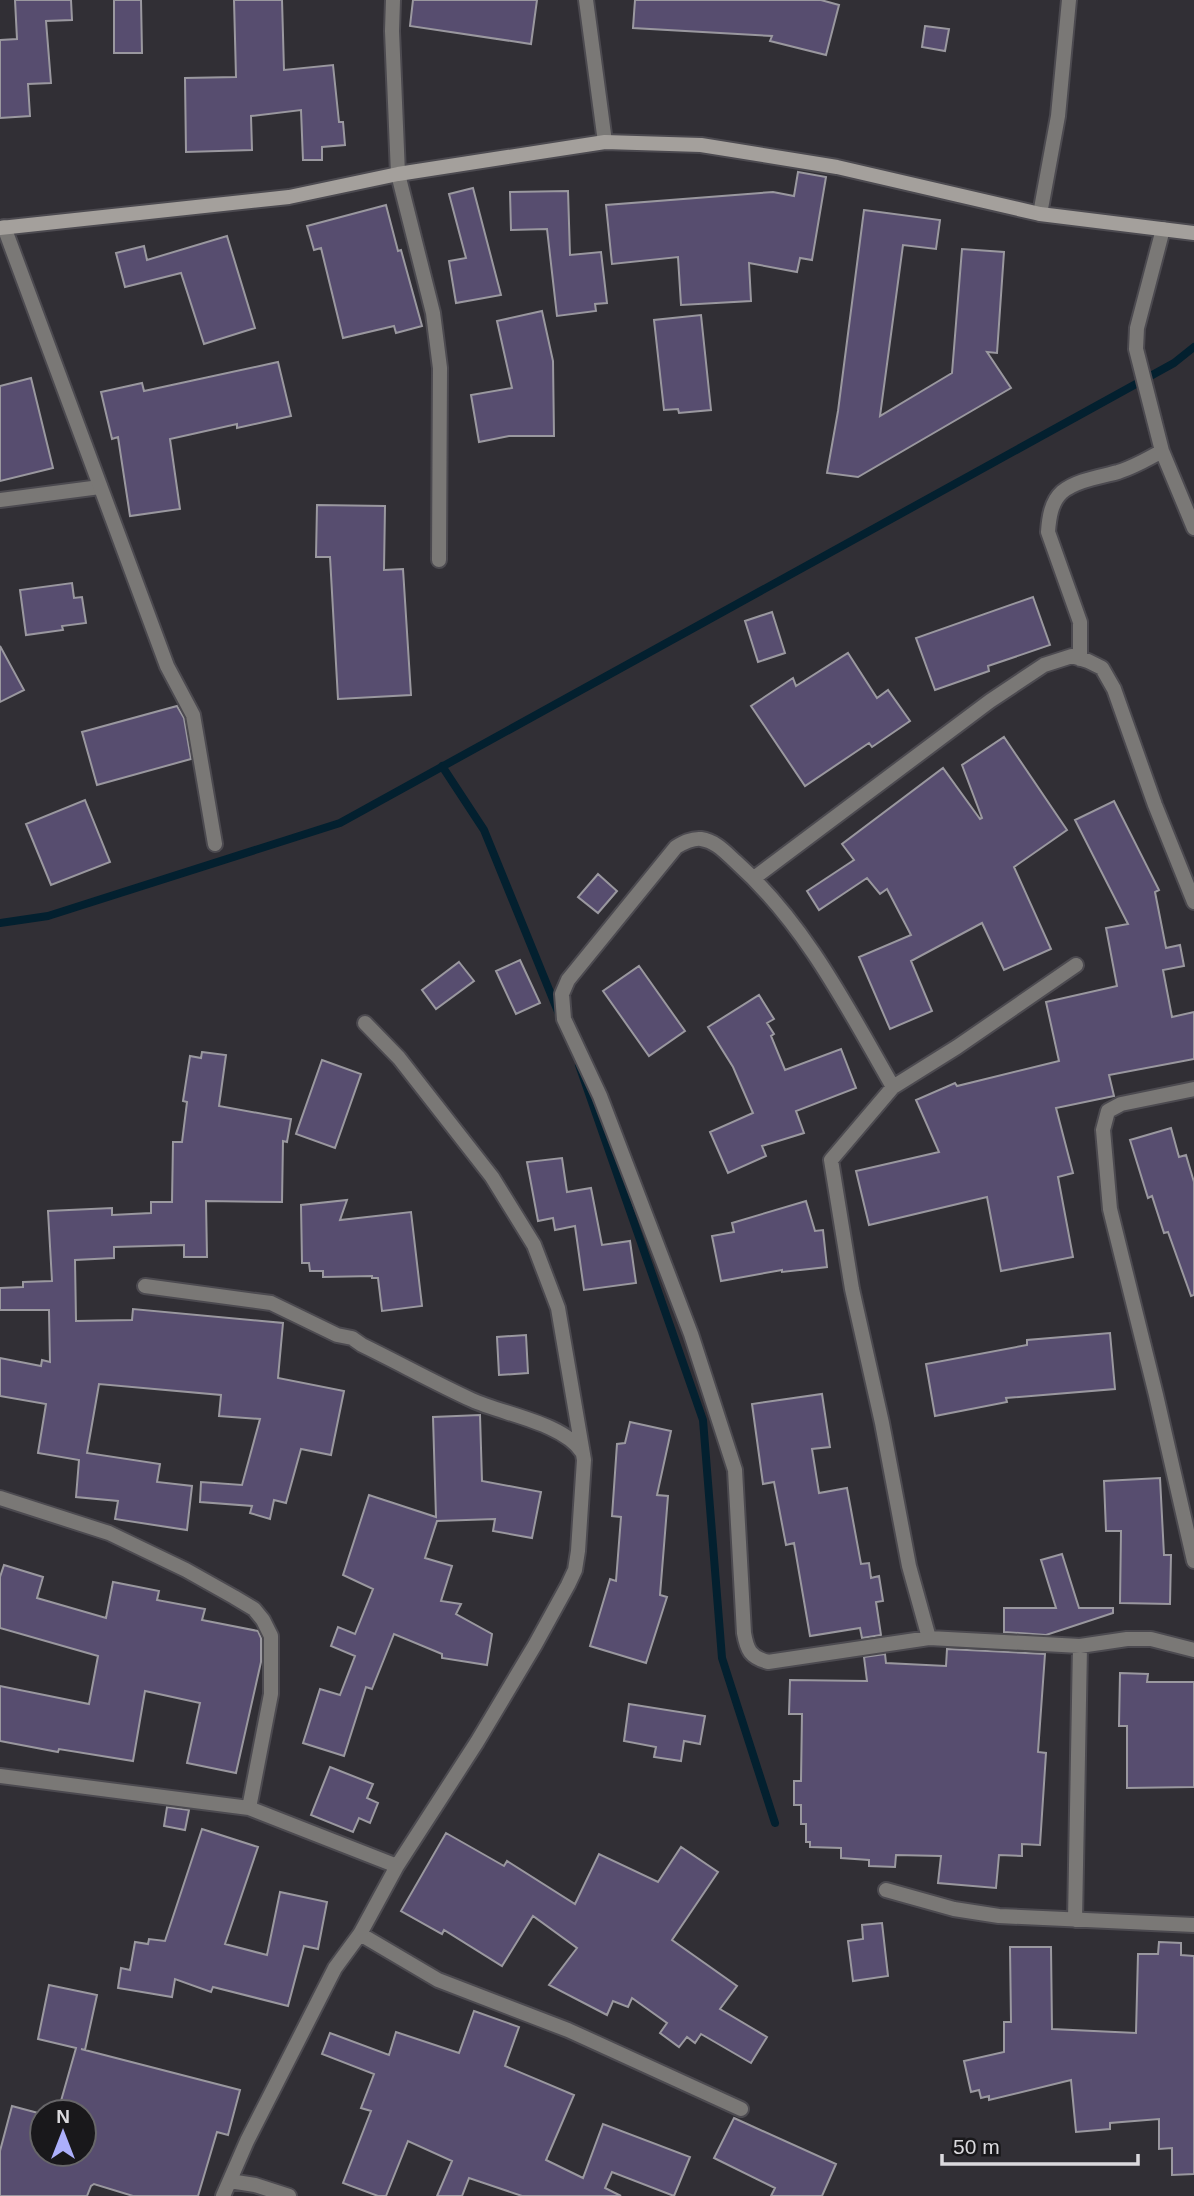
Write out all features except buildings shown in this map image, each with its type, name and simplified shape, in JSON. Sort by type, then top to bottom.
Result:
[{"type":"street","points":[[393,0],[398,174],[433,313],[440,368],[439,560]]},
{"type":"street","points":[[586,0],[605,142]]},
{"type":"street","points":[[1040,214],[1058,116],[1069,0]]},
{"type":"street","points":[[215,844],[193,715],[167,666],[2,227],[289,197],[398,174],[605,142],[701,145],[824,164],[1040,214],[1194,233]]},
{"type":"street","points":[[1163,229],[1137,328],[1136,349],[1162,451],[1194,528]]},
{"type":"street","points":[[1080,659],[1080,622],[1048,532],[1049,517],[1055,501],[1062,492],[1079,483],[1138,465],[1162,451]]},
{"type":"street","points":[[0,500],[100,487]]},
{"type":"street","points":[[754,878],[990,701],[1044,664],[1072,656],[1102,668],[1114,689],[1154,805],[1194,902]]},
{"type":"street","points":[[893,1087],[824,966],[804,937],[754,878],[719,846],[710,842],[694,839],[676,847],[569,980],[562,994],[564,1019],[600,1096],[691,1334],[735,1470],[747,1650],[754,1658],[768,1662],[929,1638],[1080,1646],[1127,1639],[1151,1639],[1194,1649]]},
{"type":"street","points":[[929,1638],[909,1566],[882,1423],[852,1289],[831,1160],[893,1087],[957,1047],[1076,965]]},
{"type":"street","points":[[223,2196],[247,2141],[335,1968],[360,1934],[397,1866],[491,1720],[568,1585],[575,1570],[578,1550],[583,1453],[558,1308],[534,1245],[492,1177],[400,1058],[365,1023]]},
{"type":"street","points":[[1194,1089],[1121,1104],[1108,1111],[1103,1130],[1110,1209],[1194,1561]]},
{"type":"street","points":[[145,1286],[271,1303],[337,1335],[352,1338],[474,1401],[536,1422],[569,1438],[583,1453]]},
{"type":"street","points":[[0,1498],[109,1533],[186,1570],[234,1597],[254,1609],[263,1620],[271,1636],[271,1694],[249,1808]]},
{"type":"street","points":[[1075,1920],[1080,1646]]},
{"type":"street","points":[[0,1776],[249,1808],[397,1866]]},
{"type":"street","points":[[886,1890],[954,1909],[999,1916],[1194,1925]]},
{"type":"street","points":[[360,1934],[438,1980],[478,1998],[568,2030],[741,2109]]},
{"type":"street","points":[[230,2181],[255,2185],[289,2196]]},
{"type":"waterway","points":[[0,923],[48,916],[340,823],[1174,363],[1194,347]]},
{"type":"waterway","points":[[442,766],[484,830],[559,1014]]},
{"type":"waterway","points":[[579,1065],[703,1420],[722,1658],[775,1823]]}]
